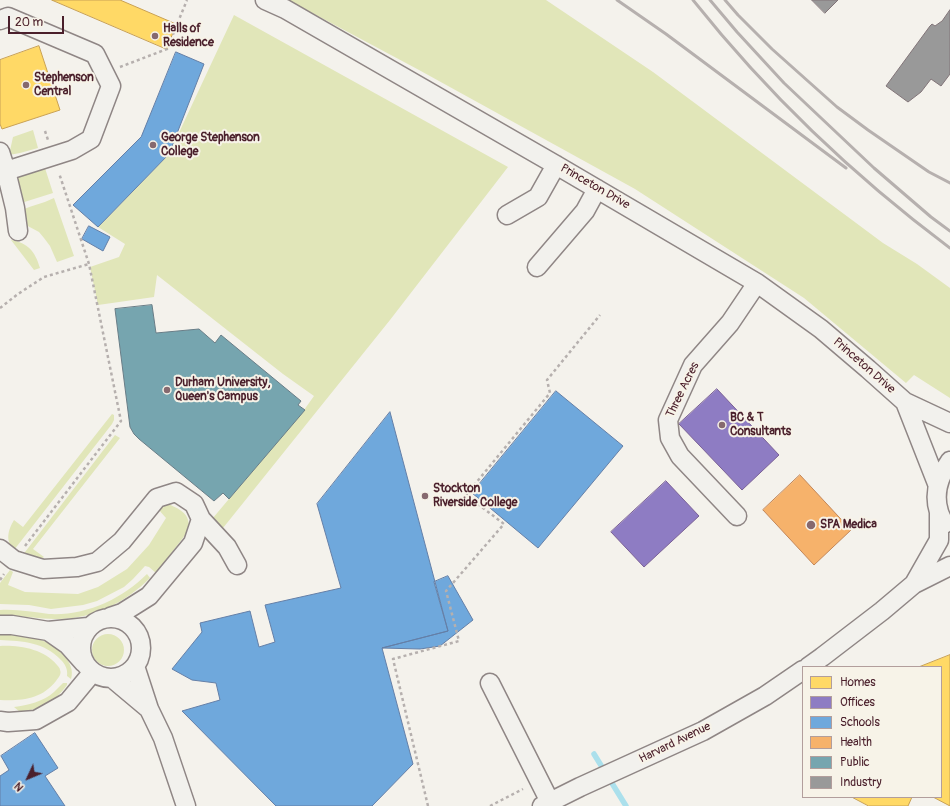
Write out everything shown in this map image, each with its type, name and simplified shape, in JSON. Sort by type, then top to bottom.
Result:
[{"type":"street","name":"Princeton Drive","points":[[266,0],[556,165],[757,283],[821,329],[905,402],[950,423]]},
{"type":"street","points":[[0,20],[8,17],[95,54],[112,86],[91,139],[72,150],[6,171]]},
{"type":"street","points":[[0,152],[15,208],[18,231]]},
{"type":"street","points":[[507,214],[538,197],[556,165]]},
{"type":"street","points":[[537,267],[585,211],[597,189]]},
{"type":"street","name":"Three Acres","points":[[737,516],[680,456],[670,438],[668,420],[693,365],[730,323],[757,283]]},
{"type":"street","name":"Princeton Drive","points":[[905,402],[938,486]]},
{"type":"street","points":[[914,584],[939,540],[939,512],[937,499],[938,486],[943,471],[950,461]]},
{"type":"street","points":[[0,549],[14,560],[43,569],[77,567],[97,562],[122,542],[157,498],[176,492],[194,504],[201,519],[227,547],[238,565]]},
{"type":"street","points":[[939,512],[950,532]]},
{"type":"street","points":[[137,633],[140,616],[149,596],[193,543],[201,519]]},
{"type":"street","points":[[810,666],[882,611],[914,584],[950,566]]},
{"type":"street","points":[[88,668],[81,655],[80,647],[88,627],[92,623],[101,619],[122,613],[149,596]]},
{"type":"street","points":[[48,631],[68,645],[88,668],[108,678],[119,677],[135,666],[140,657],[141,647],[135,629],[128,623],[110,617]]},
{"type":"street","points":[[0,625],[12,625],[48,631],[88,627]]},
{"type":"street","points":[[135,666],[149,709],[163,738],[186,806]]},
{"type":"street","points":[[0,721],[8,722],[36,720],[68,702],[88,668]]},
{"type":"street","name":"Harvard Avenue","points":[[546,804],[703,731],[765,696],[802,671]]},
{"type":"street","points":[[112,678],[149,709]]},
{"type":"street","points":[[490,683],[539,780],[546,804]]},
{"type":"path","points":[[105,73],[167,49],[187,0]]},
{"type":"path","points":[[0,580],[121,421],[89,264],[45,130]]},
{"type":"path","points":[[0,308],[44,277],[89,264]]},
{"type":"path","points":[[428,806],[393,659],[459,641],[446,591],[504,524],[466,495],[550,393],[547,380],[600,315]]},
{"type":"path","points":[[490,806],[539,780]]},
{"type":"green space","points":[[288,0],[546,0],[653,72],[883,243],[917,264],[950,288],[950,398],[914,375],[906,383],[804,298],[635,189]]},
{"type":"green space","points":[[234,15],[508,167],[390,320],[219,533],[207,525],[304,410],[314,396],[283,374],[157,275],[154,297],[98,305],[90,267],[119,257],[125,244],[98,227],[169,154]]},
{"type":"green space","points":[[33,130],[38,148],[9,155],[13,137]]},
{"type":"green space","points":[[44,165],[53,193],[18,204],[15,183],[17,177]]},
{"type":"green space","points":[[54,198],[74,256],[57,262],[50,246],[44,238],[39,232],[24,224],[17,212]]},
{"type":"green space","points":[[11,240],[22,243],[30,249],[36,257],[40,268],[34,270]]},
{"type":"green space","points":[[112,414],[114,415],[114,420],[112,424],[14,550],[9,543],[8,535],[14,520],[23,527]]},
{"type":"green space","points":[[115,435],[120,438],[33,549],[44,557],[41,559],[22,556]]},
{"type":"green space","points":[[168,504],[184,513],[188,520],[189,530],[156,573],[149,567],[145,566],[124,587],[97,601],[83,605],[51,609],[29,605],[0,604],[0,583],[10,570],[13,572],[8,585],[25,592],[78,594],[98,587],[127,569],[149,545],[166,518],[158,509],[161,505]]},
{"type":"green space","points":[[147,574],[150,578],[130,595],[107,608],[82,617],[55,619],[0,616],[0,610],[19,610],[49,614],[63,614],[90,609],[115,598]]},
{"type":"green space","points":[[0,634],[31,637],[47,642],[64,655],[68,661],[71,666],[71,679],[67,676],[67,669],[64,663],[48,649],[25,642],[0,640]]},
{"type":"green space","points":[[105,634],[111,634],[121,641],[124,650],[123,656],[117,663],[111,666],[105,666],[95,659],[92,653],[92,647],[99,637]]},
{"type":"green space","points":[[0,646],[23,647],[45,655],[59,667],[60,676],[44,692],[31,698],[0,700]]},
{"type":"green space","points":[[63,683],[67,683],[67,685],[62,691],[52,700],[40,707],[20,712],[14,707],[40,701],[54,692]]},
{"type":"building: Homes","name":"Halls of Residence","points":[[52,0],[120,0],[176,24],[167,49]]},
{"type":"building: Homes","name":"Stephenson Central","points":[[39,46],[60,110],[2,129],[0,124],[0,60]]},
{"type":"building: Homes","points":[[950,655],[950,806],[935,798],[942,798],[942,666],[922,666]]},
{"type":"building: Homes","points":[[854,798],[912,798],[908,806],[869,806]]},
{"type":"building: Offices","points":[[717,389],[779,455],[742,490],[679,424]]},
{"type":"building: Offices","points":[[666,481],[699,516],[644,567],[611,532]]},
{"type":"building: Schools","name":"George Stephenson College","points":[[176,52],[204,64],[169,154],[98,227],[73,205],[141,137]]},
{"type":"building: Schools","points":[[89,226],[110,237],[103,251],[82,239]]},
{"type":"building: Schools","points":[[556,391],[623,446],[538,548],[472,493]]},
{"type":"building: Schools","points":[[390,412],[448,631],[382,648],[413,764],[372,806],[276,806],[182,711],[220,700],[216,683],[192,680],[172,669],[202,632],[200,623],[250,611],[259,647],[275,642],[265,605],[341,588],[317,504]]},
{"type":"building: Schools","points":[[448,576],[473,620],[440,646],[420,649],[382,648],[448,631],[434,582]]},
{"type":"building: Schools","points":[[35,733],[58,768],[45,776],[65,806],[0,806],[0,776],[9,770],[1,756]]},
{"type":"building: Health","name":"SPA Medica","points":[[800,475],[851,530],[814,565],[763,510]]},
{"type":"building: Public","points":[[152,305],[156,333],[199,329],[215,343],[221,335],[301,401],[298,405],[305,410],[229,499],[223,493],[214,501],[139,439],[130,427],[115,309]]},
{"type":"building: Industry","points":[[812,0],[838,0],[825,13]]},
{"type":"building: Industry","points":[[950,10],[950,74],[941,86],[931,79],[921,92],[908,102],[886,86],[930,26],[932,24],[935,26],[942,21]]},
{"type":"waterway","points":[[594,754],[626,806]]},
{"type":"railway","points":[[617,0],[666,34],[846,168]]},
{"type":"railway","points":[[693,0],[751,68],[782,101],[846,163],[915,221],[950,248]]},
{"type":"railway","points":[[710,0],[784,83],[874,168],[931,217],[950,231]]},
{"type":"railway","points":[[725,0],[772,49],[837,107],[929,172],[950,183]]},
{"type":"place","name":"Halls of Residence","points":[[155,36]]},
{"type":"place","name":"Stephenson Central","points":[[26,85]]},
{"type":"place","name":"George Stephenson College","points":[[153,145]]},
{"type":"place","name":"Durham University, Queen's Campus","points":[[167,390]]},
{"type":"place","name":"BC & T Consultants","points":[[722,425]]},
{"type":"place","name":"Stockton Riverside College","points":[[425,496]]},
{"type":"place","name":"SPA Medica","points":[[811,525]]}]
